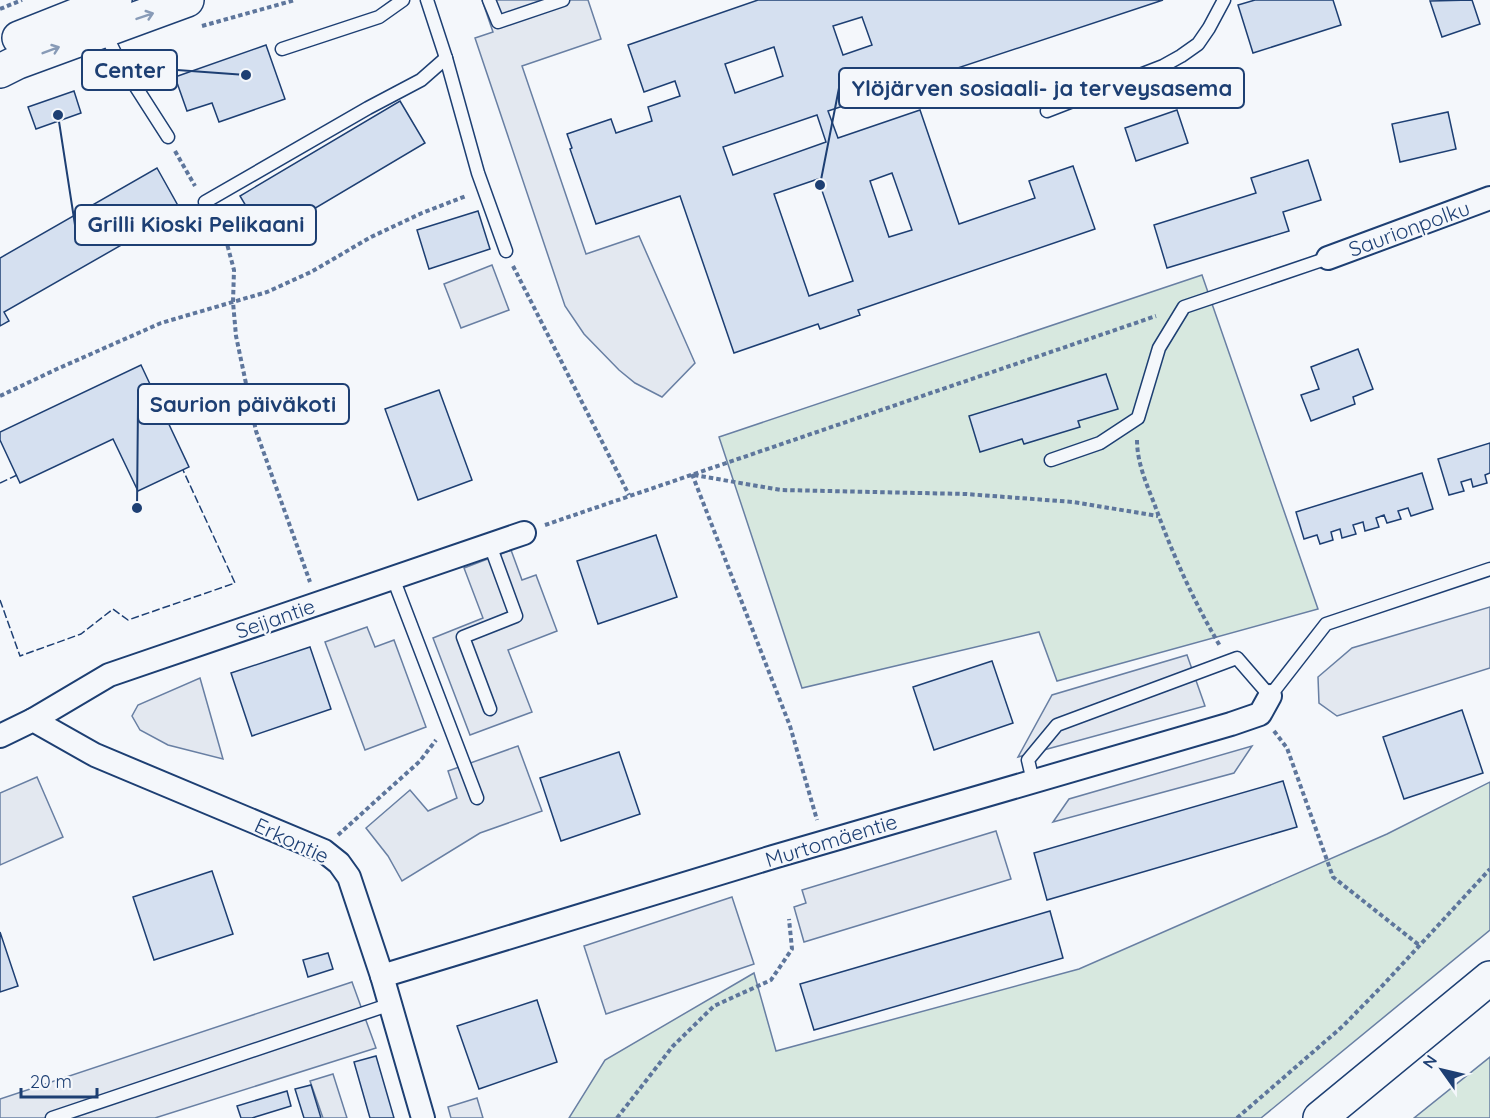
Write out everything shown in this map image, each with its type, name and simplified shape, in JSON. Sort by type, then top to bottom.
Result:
[{"type":"main road","points":[[0,45],[100,10],[150,15],[187,0]]},
{"type":"main road","points":[[0,71],[100,10]]},
{"type":"main road","points":[[1320,1118],[1490,978]]},
{"type":"street","name":"Saurionpolku","points":[[1328,258],[1490,198]]},
{"type":"street","name":"Seijantie","points":[[33,720],[109,675],[524,533]]},
{"type":"street","name":"Murtomäentie","points":[[382,976],[824,842],[1231,724],[1265,705]]},
{"type":"street","points":[[0,736],[33,720]]},
{"type":"street","name":"Erkontie","points":[[33,720],[95,755],[324,851],[339,863],[349,877],[382,976],[423,1118]]},
{"type":"lane","points":[[282,49],[379,17],[403,0]]},
{"type":"lane","points":[[427,0],[484,190],[506,251]]},
{"type":"lane","points":[[489,0],[498,22],[562,0]]},
{"type":"lane","points":[[1047,111],[1162,66],[1180,56],[1198,44],[1224,0]]},
{"type":"lane","points":[[100,10],[118,59],[168,137]]},
{"type":"lane","points":[[205,202],[368,108],[421,81],[446,58]]},
{"type":"lane","points":[[1051,460],[1100,442],[1138,418],[1159,348],[1184,307],[1328,258]]},
{"type":"lane","points":[[490,544],[516,616],[463,637],[490,709]]},
{"type":"lane","points":[[1033,781],[1028,760],[1057,725],[1237,658],[1265,705],[1326,624],[1490,569]]},
{"type":"lane","points":[[393,578],[477,798]]},
{"type":"lane","points":[[52,1118],[391,1004]]},
{"type":"path","points":[[0,9],[22,0]]},
{"type":"path","points":[[264,9],[296,0]]},
{"type":"path","points":[[168,137],[227,243],[234,270],[233,302],[236,336],[256,432],[317,603]]},
{"type":"path","points":[[0,396],[161,323],[267,292],[311,272],[371,237],[422,213],[484,190]]},
{"type":"path","points":[[506,251],[629,495]]},
{"type":"path","points":[[524,533],[629,495],[1184,307]]},
{"type":"path","points":[[1138,418],[1137,444],[1142,471],[1158,516],[1201,614],[1220,646],[1237,658]]},
{"type":"path","points":[[692,474],[782,490],[966,494],[1073,502],[1158,516]]},
{"type":"path","points":[[692,474],[790,726],[824,842]]},
{"type":"path","points":[[1265,705],[1287,748],[1333,877],[1419,945]]},
{"type":"path","points":[[324,851],[369,806],[420,761],[449,725]]},
{"type":"path","points":[[1236,1118],[1343,1026],[1490,869]]},
{"type":"path","points":[[617,1118],[673,1046],[714,1006],[771,980],[792,949],[789,919]]},
{"type":"shaded area","points":[[482,0],[588,0],[601,39],[522,66],[586,254],[639,236],[695,363],[662,397],[635,383],[619,370],[584,334],[565,306],[475,38],[493,32]]},
{"type":"shaded area","points":[[492,265],[509,310],[461,328],[444,284]]},
{"type":"shaded area","points":[[1202,275],[1318,609],[1057,681],[1039,632],[802,688],[719,437]]},
{"type":"shaded area","points":[[511,550],[522,580],[536,575],[557,631],[508,650],[532,712],[470,735],[433,638],[483,618],[464,568]]},
{"type":"shaded area","points":[[1490,607],[1490,668],[1337,716],[1319,703],[1318,677],[1352,648]]},
{"type":"shaded area","points":[[367,627],[375,647],[394,640],[426,727],[365,750],[325,642]]},
{"type":"shaded area","points":[[1187,655],[1205,706],[1018,757],[1052,695]]},
{"type":"shaded area","points":[[200,678],[223,759],[168,745],[140,730],[132,716],[138,705]]},
{"type":"shaded area","points":[[518,746],[542,811],[480,833],[402,881],[388,856],[366,828],[410,790],[428,811],[457,798],[448,771]]},
{"type":"shaded area","points":[[1252,746],[1234,773],[1053,822],[1069,799]]},
{"type":"shaded area","points":[[37,777],[63,837],[0,865],[0,793]]},
{"type":"shaded area","points":[[1490,782],[1490,930],[1261,1118],[569,1118],[605,1060],[754,973],[776,1051],[1079,969],[1387,834]]},
{"type":"shaded area","points":[[996,831],[1011,879],[804,942],[794,907],[806,903],[802,890]]},
{"type":"shaded area","points":[[732,897],[754,964],[606,1014],[584,946]]},
{"type":"shaded area","points":[[352,982],[376,1048],[155,1118],[0,1118],[0,1099]]},
{"type":"shaded area","points":[[1490,1057],[1490,1118],[1414,1118]]},
{"type":"shaded area","points":[[333,1074],[347,1118],[323,1118],[310,1081]]},
{"type":"shaded area","points":[[477,1098],[483,1118],[451,1118],[448,1107]]},
{"type":"building","points":[[758,0],[1163,0],[828,111],[838,138],[920,110],[959,224],[1035,198],[1029,181],[1073,166],[1095,229],[858,310],[860,315],[820,329],[818,324],[734,353],[680,196],[596,224],[570,149],[572,148],[567,134],[611,119],[616,133],[652,121],[648,107],[680,96],[675,81],[644,92],[628,45]],"holes":[[[862,17],[872,45],[843,55],[833,26]],[[774,47],[783,76],[735,93],[725,64]],[[817,115],[826,142],[733,175],[723,147]],[[892,173],[912,230],[889,237],[870,181]],[[818,179],[853,281],[809,296],[774,194]]]},
{"type":"building","points":[[1255,0],[1333,0],[1341,25],[1253,53],[1238,5]]},
{"type":"building","points":[[1472,0],[1480,24],[1442,37],[1430,1]]},
{"type":"building","points":[[266,45],[285,99],[219,122],[212,103],[187,111],[175,77]]},
{"type":"building","points":[[74,91],[81,113],[36,129],[28,107]]},
{"type":"building","points":[[400,101],[425,143],[265,238],[240,196]]},
{"type":"building","points":[[1177,110],[1188,143],[1136,161],[1125,128]]},
{"type":"building","points":[[1448,112],[1456,149],[1400,162],[1392,124]]},
{"type":"building","points":[[1308,160],[1321,200],[1283,212],[1289,231],[1167,268],[1154,225],[1256,193],[1251,178]]},
{"type":"building","points":[[157,168],[181,211],[4,312],[9,321],[0,326],[0,258]]},
{"type":"building","points":[[478,211],[490,249],[429,269],[417,230]]},
{"type":"building","points":[[1358,349],[1373,389],[1353,397],[1355,404],[1311,421],[1301,395],[1319,389],[1311,367]]},
{"type":"building","points":[[141,365],[189,467],[138,491],[113,439],[20,483],[0,440],[0,432]]},
{"type":"building","points":[[1106,374],[1118,409],[1078,421],[1080,427],[1024,444],[1022,439],[980,452],[969,416]]},
{"type":"building","points":[[439,390],[472,480],[418,500],[385,409]]},
{"type":"building","points":[[1490,443],[1490,473],[1485,475],[1487,483],[1473,487],[1471,479],[1461,482],[1464,491],[1449,495],[1438,459]]},
{"type":"building","points":[[1422,473],[1433,509],[1411,516],[1408,508],[1398,511],[1401,519],[1387,523],[1384,515],[1376,518],[1379,527],[1365,531],[1363,522],[1353,525],[1356,534],[1342,538],[1340,529],[1331,532],[1333,540],[1320,544],[1317,535],[1304,539],[1296,512]]},
{"type":"building","points":[[656,535],[677,597],[598,624],[577,561]]},
{"type":"building","points":[[310,647],[331,709],[252,736],[231,673]]},
{"type":"building","points":[[992,661],[1013,723],[934,750],[913,687]]},
{"type":"building","points":[[1462,710],[1483,773],[1404,799],[1383,737]]},
{"type":"building","points":[[619,752],[640,814],[561,841],[540,778]]},
{"type":"building","points":[[1283,781],[1297,827],[1047,900],[1034,853]]},
{"type":"building","points":[[212,871],[233,934],[154,960],[133,897]]},
{"type":"building","points":[[1050,911],[1063,958],[814,1030],[800,984]]},
{"type":"building","points":[[0,932],[18,986],[0,992]]},
{"type":"building","points":[[328,953],[333,969],[308,977],[303,960]]},
{"type":"building","points":[[537,1000],[557,1062],[479,1089],[457,1026]]},
{"type":"building","points":[[376,1056],[394,1118],[370,1118],[354,1062]]},
{"type":"building","points":[[311,1085],[321,1118],[304,1118],[295,1089]]},
{"type":"building","points":[[287,1091],[291,1106],[252,1118],[241,1118],[237,1106]]},
{"type":"fence","points":[[0,600],[20,656],[81,634],[113,609],[128,620],[235,583],[183,470]]},
{"type":"fence","points":[[0,483],[17,475]]},
{"type":"place","name":"Center","points":[[246,75]]},
{"type":"place","name":"Grilli Kioski Pelikaani","points":[[58,115]]},
{"type":"place","name":"Ylöjärven sosiaali- ja terveysasema","points":[[820,185]]},
{"type":"place","name":"Saurion päiväkoti","points":[[137,508]]}]
